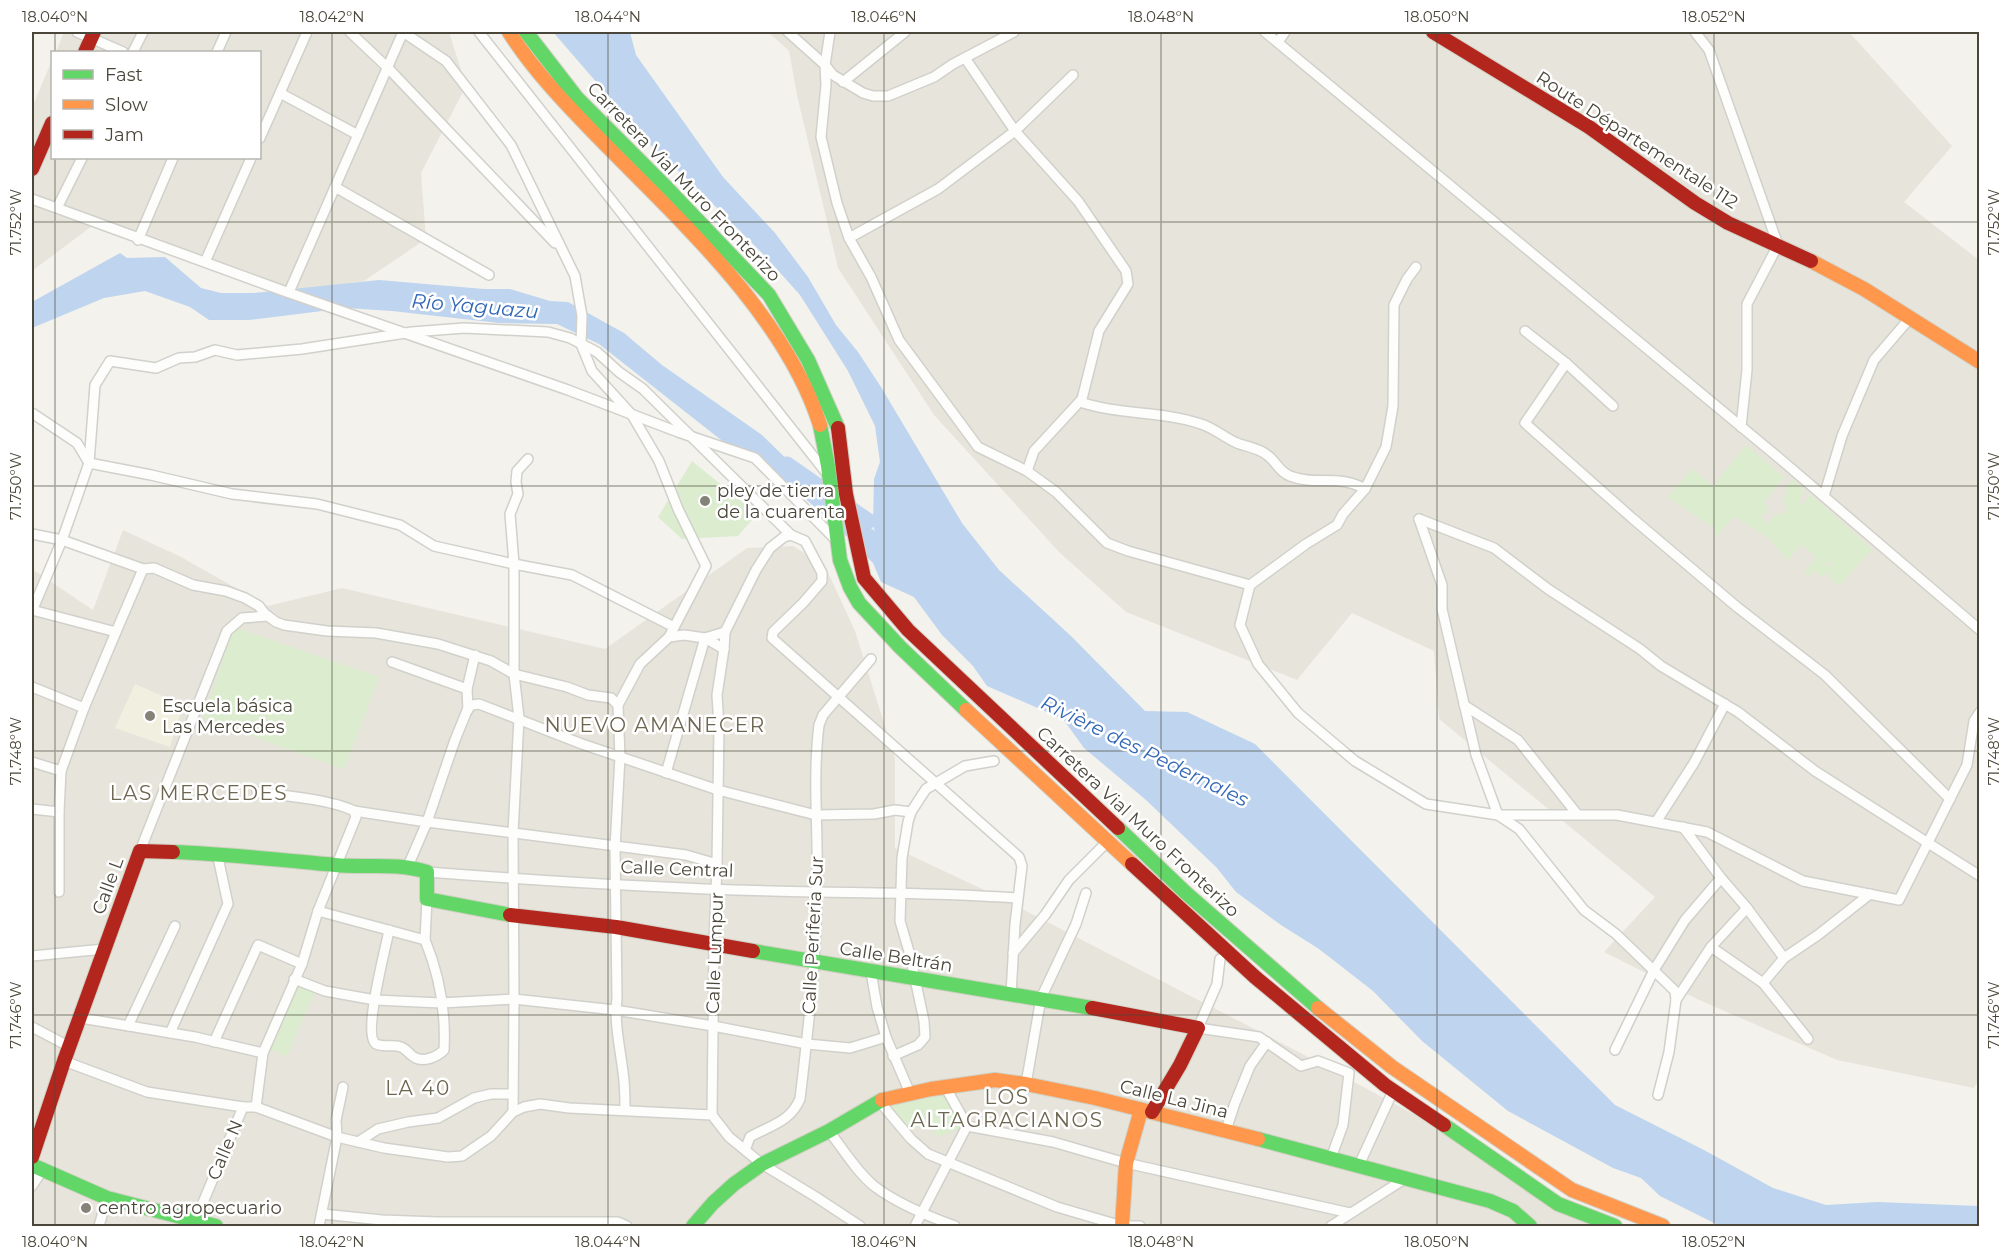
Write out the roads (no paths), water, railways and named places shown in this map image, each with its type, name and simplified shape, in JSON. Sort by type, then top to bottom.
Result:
[{"type":"main road","points":[[85,51],[94,32]]},
{"type":"main road","name":"Carretera Vial Muro Fronterizo","points":[[509,32],[521,51],[555,93],[692,234],[756,306],[795,367],[809,393],[820,424],[840,560],[859,603],[900,647],[1107,842],[1255,977],[1393,1091],[1558,1204],[1615,1227]]},
{"type":"main road","name":"Carretera Vial Muro Fronterizo","points":[[526,32],[577,98],[769,295],[808,360],[839,430],[846,494],[864,578],[908,630],[1186,893],[1337,1025],[1392,1068],[1572,1190],[1663,1227]]},
{"type":"main road","name":"Route Départementale 112","points":[[1433,32],[1589,128],[1695,203],[1728,223],[1827,268],[1980,362]]},
{"type":"main road","points":[[32,169],[51,125]]},
{"type":"main road","name":"Calle Central","points":[[140,851],[217,854],[338,865],[408,866],[427,873]]},
{"type":"main road","name":"Calle L","points":[[32,1157],[140,851]]},
{"type":"main road","points":[[427,873],[427,898]]},
{"type":"main road","name":"Calle Beltrán","points":[[427,898],[513,916],[616,927],[871,972],[1041,998],[1198,1028]]},
{"type":"main road","points":[[1122,1226],[1126,1164],[1146,1111],[1180,1065],[1198,1028]]},
{"type":"main road","name":"Calle La Jina","points":[[693,1227],[713,1203],[762,1164],[829,1131],[879,1101],[931,1089],[995,1080],[1095,1098],[1359,1165],[1490,1201],[1513,1211],[1530,1227]]},
{"type":"main road","points":[[37,1167],[107,1198],[194,1224],[216,1227]]},
{"type":"street","points":[[77,32],[121,51]]},
{"type":"street","points":[[134,51],[143,32]]},
{"type":"street","points":[[217,51],[226,32]]},
{"type":"street","points":[[261,136],[307,32]]},
{"type":"street","points":[[350,32],[388,68],[562,250]]},
{"type":"street","points":[[288,292],[403,32],[446,61],[512,145],[575,276],[582,316],[581,344],[592,371],[632,415],[658,461],[706,566],[669,638],[640,664],[618,705],[620,757],[615,848],[617,998],[615,1010],[625,1110]]},
{"type":"street","points":[[479,32],[829,476]]},
{"type":"street","points":[[788,32],[832,75],[863,93],[873,96],[888,96],[934,77],[1014,32]]},
{"type":"street","points":[[830,32],[825,66],[826,85],[821,137],[837,203],[849,238],[870,277],[898,340],[978,447],[1027,471],[1056,492],[1107,543],[1250,585]]},
{"type":"street","points":[[843,82],[905,32]]},
{"type":"street","points":[[1265,32],[1824,496],[1980,630]]},
{"type":"street","points":[[1278,42],[1284,32]]},
{"type":"street","points":[[1695,32],[1709,50],[1778,245],[1747,304],[1748,370],[1741,427]]},
{"type":"street","points":[[965,58],[1015,131],[1078,201],[1128,277],[1128,284],[1099,331],[1080,402],[1034,451],[1027,471]]},
{"type":"street","points":[[849,238],[938,189],[1015,131],[1073,75]]},
{"type":"street","points":[[280,93],[358,135]]},
{"type":"street","points":[[57,208],[82,159]]},
{"type":"street","points":[[138,240],[173,159]]},
{"type":"street","points":[[205,262],[251,159]]},
{"type":"street","points":[[334,187],[489,274]]},
{"type":"street","points":[[32,199],[755,458],[837,541]]},
{"type":"street","points":[[1416,267],[1394,305],[1392,319],[1393,406],[1386,447],[1365,489],[1343,514],[1337,525],[1306,544],[1250,585],[1240,625],[1258,664],[1298,713],[1355,761],[1426,804],[1498,815],[1617,815],[1683,827],[1707,832],[1803,881],[1899,900],[1967,765],[1974,721],[1980,712]]},
{"type":"street","points":[[1824,496],[1842,436],[1874,360],[1910,318]]},
{"type":"street","points":[[116,632],[32,610],[62,540],[89,463],[95,384],[110,361],[156,368],[179,358],[195,357],[215,350],[237,355],[302,349],[412,332],[464,328],[549,332],[570,338],[597,352],[643,389],[791,535],[805,541],[822,573],[822,581],[803,603],[772,632],[772,638],[1019,857],[1022,866],[1017,898],[1011,994]]},
{"type":"street","points":[[1525,331],[1566,363],[1613,406]]},
{"type":"street","points":[[1566,363],[1525,423],[1737,607],[1825,675],[1950,799]]},
{"type":"street","points":[[1080,402],[1100,409],[1174,416],[1204,424],[1234,442],[1262,451],[1289,476],[1342,480],[1356,483],[1365,489]]},
{"type":"street","points":[[32,413],[77,442],[89,463],[232,494],[317,504],[400,525],[434,546],[572,575],[674,627]]},
{"type":"street","points":[[513,1112],[513,832],[519,718],[514,674],[514,564],[510,514],[518,494],[517,471],[528,459]]},
{"type":"street","points":[[1658,1095],[1670,1052],[1676,1000],[1675,990],[1616,934],[1584,910],[1519,829],[1498,815],[1476,755],[1442,609],[1442,585],[1419,519],[1494,548],[1548,589],[1640,649],[1661,666],[1738,712],[1815,771],[1980,876]]},
{"type":"street","points":[[32,534],[62,540],[143,569],[154,568],[193,585],[226,591],[259,606],[268,616],[284,625],[327,632],[376,633],[438,644],[491,661],[514,674],[588,695],[611,698],[618,705]]},
{"type":"street","points":[[705,638],[725,632],[756,570],[770,548],[784,537],[791,535]]},
{"type":"street","points":[[59,892],[61,771],[84,708],[143,569]]},
{"type":"street","name":"Calle L","points":[[140,851],[227,631],[242,618],[268,616]]},
{"type":"street","name":"Calle Lumpur","points":[[712,1116],[717,888],[717,695],[725,632]]},
{"type":"street","points":[[669,638],[684,635],[705,638],[724,649]]},
{"type":"street","points":[[666,773],[705,638]]},
{"type":"street","points":[[468,710],[467,689],[475,655]]},
{"type":"street","name":"Calle Periferia Sur","points":[[745,1150],[750,1137],[787,1119],[800,1099],[807,1044],[818,892],[816,815],[819,725],[823,715],[871,659]]},
{"type":"street","points":[[392,662],[467,689]]},
{"type":"street","points":[[32,687],[84,708]]},
{"type":"street","points":[[408,866],[427,822],[447,762],[468,710],[472,705],[478,704],[666,773],[718,790],[816,815],[874,814],[895,810],[911,812]]},
{"type":"street","points":[[1656,822],[1694,763],[1725,704]]},
{"type":"street","points":[[1464,705],[1518,740],[1577,814]]},
{"type":"street","points":[[893,1056],[918,1045],[925,1038],[924,1021],[900,921],[902,858],[911,812],[922,793],[965,766],[994,761]]},
{"type":"street","points":[[32,762],[61,771]]},
{"type":"street","points":[[257,792],[342,806],[354,811],[427,822],[513,832],[615,848],[686,855],[717,864]]},
{"type":"street","points":[[32,809],[59,812]]},
{"type":"street","points":[[256,1107],[263,1053],[302,964],[318,911],[355,821],[354,811]]},
{"type":"street","points":[[1683,827],[1721,878],[1748,908],[1784,958]]},
{"type":"street","points":[[1013,953],[1045,915],[1069,880],[1107,842]]},
{"type":"street","points":[[170,1033],[228,904],[217,854]]},
{"type":"street","name":"Calle Central","points":[[427,873],[615,885],[818,892],[900,892],[1017,898]]},
{"type":"street","points":[[1615,1050],[1654,970],[1685,920],[1721,878]]},
{"type":"street","points":[[1026,1084],[1041,998],[1076,924],[1086,893]]},
{"type":"street","points":[[1763,983],[1784,958],[1818,935],[1870,894]]},
{"type":"street","points":[[389,930],[371,1030],[375,1043],[396,1045],[405,1049],[414,1058],[438,1056],[444,1050],[444,1017],[432,957],[425,940],[427,898]]},
{"type":"street","points":[[1676,1000],[1711,947],[1748,908]]},
{"type":"street","points":[[318,911],[425,940]]},
{"type":"street","points":[[128,1026],[175,926]]},
{"type":"street","points":[[214,1042],[258,945],[302,964]]},
{"type":"street","points":[[1711,947],[1763,983],[1808,1039]]},
{"type":"street","points":[[32,956],[104,949]]},
{"type":"street","points":[[1198,1028],[1217,984],[1220,959]]},
{"type":"street","points":[[871,972],[877,1007],[886,1037],[910,1093]]},
{"type":"street","points":[[294,979],[325,991],[375,1000],[441,1003],[514,999],[615,1010],[807,1044],[850,1048],[886,1037]]},
{"type":"street","points":[[81,1018],[170,1033],[263,1053]]},
{"type":"street","points":[[32,1027],[70,1047]]},
{"type":"street","name":"Calle Beltrán","points":[[1198,1028],[1259,1037],[1301,1066],[1318,1061],[1349,1072],[1343,1125],[1331,1158]]},
{"type":"street","points":[[1226,1130],[1250,1066],[1268,1042]]},
{"type":"street","points":[[64,1061],[147,1092],[256,1107],[337,1137],[384,1148],[437,1155],[462,1156],[491,1136],[513,1112],[540,1104],[569,1108],[712,1116],[729,1137],[762,1164],[860,1227]]},
{"type":"street","points":[[320,1227],[337,1137],[336,1120],[343,1087]]},
{"type":"street","points":[[946,1088],[967,1126]]},
{"type":"street","points":[[1359,1165],[1393,1091]]},
{"type":"street","points":[[358,1142],[378,1129],[438,1118],[474,1098],[491,1094],[513,1094]]},
{"type":"street","points":[[879,1101],[911,1139],[928,1154],[1057,1207],[1122,1226],[1140,1227]]},
{"type":"street","name":"Calle N","points":[[194,1224],[243,1107]]},
{"type":"street","points":[[915,1227],[967,1126]]},
{"type":"street","points":[[967,1126],[1053,1142],[1126,1164],[1350,1213]]},
{"type":"street","points":[[829,1131],[860,1171],[875,1186],[923,1214],[955,1227]]},
{"type":"street","points":[[32,1186],[37,1167]]},
{"type":"street","points":[[1331,1227],[1406,1178]]},
{"type":"street","points":[[99,1227],[107,1198]]},
{"type":"street","points":[[322,1214],[382,1220],[437,1222],[618,1222],[627,1227]]},
{"type":"water","name":"Rivière des Pedernales","points":[[553,32],[630,32],[636,55],[723,177],[775,233],[808,277],[836,325],[858,352],[881,387],[962,523],[999,570],[1071,636],[1145,711],[1187,712],[1255,744],[1615,1105],[1773,1188],[1826,1205],[1877,1202],[1979,1206],[1979,1226],[1720,1226],[1660,1196],[1641,1178],[1613,1168],[1508,1111],[1422,1041],[1373,991],[1319,949],[1236,892],[1217,868],[1146,800],[1084,748],[1063,719],[987,686],[973,666],[942,635],[914,597],[881,582],[873,563],[836,526],[763,461],[730,447],[599,344],[557,324],[499,323],[346,308],[249,320],[209,320],[190,307],[145,291],[104,298],[32,328],[32,302],[120,253],[127,258],[165,257],[201,288],[221,293],[254,293],[379,280],[510,289],[550,301],[568,302],[624,333],[662,365],[762,435],[810,482],[875,531],[873,526],[874,479],[880,462],[875,426],[848,371],[800,295],[767,258],[692,183],[655,150]]},
{"type":"waterway","name":"Río Yaguazu","points":[[787,464],[869,521]]},
{"type":"place","name":"pley de tierra de la cuarenta","points":[[705,501]]},
{"type":"place","name":"Escuela básica Las Mercedes","points":[[150,716]]},
{"type":"place","name":"centro agropecuario","points":[[86,1208]]},
{"type":"district","name":"NUEVO AMANECER","points":[[655,725]]},
{"type":"district","name":"LAS MERCEDES","points":[[199,793]]},
{"type":"district","name":"LA 40","points":[[418,1088]]},
{"type":"district","name":"LOS ALTAGRACIANOS","points":[[1007,1108]]}]
